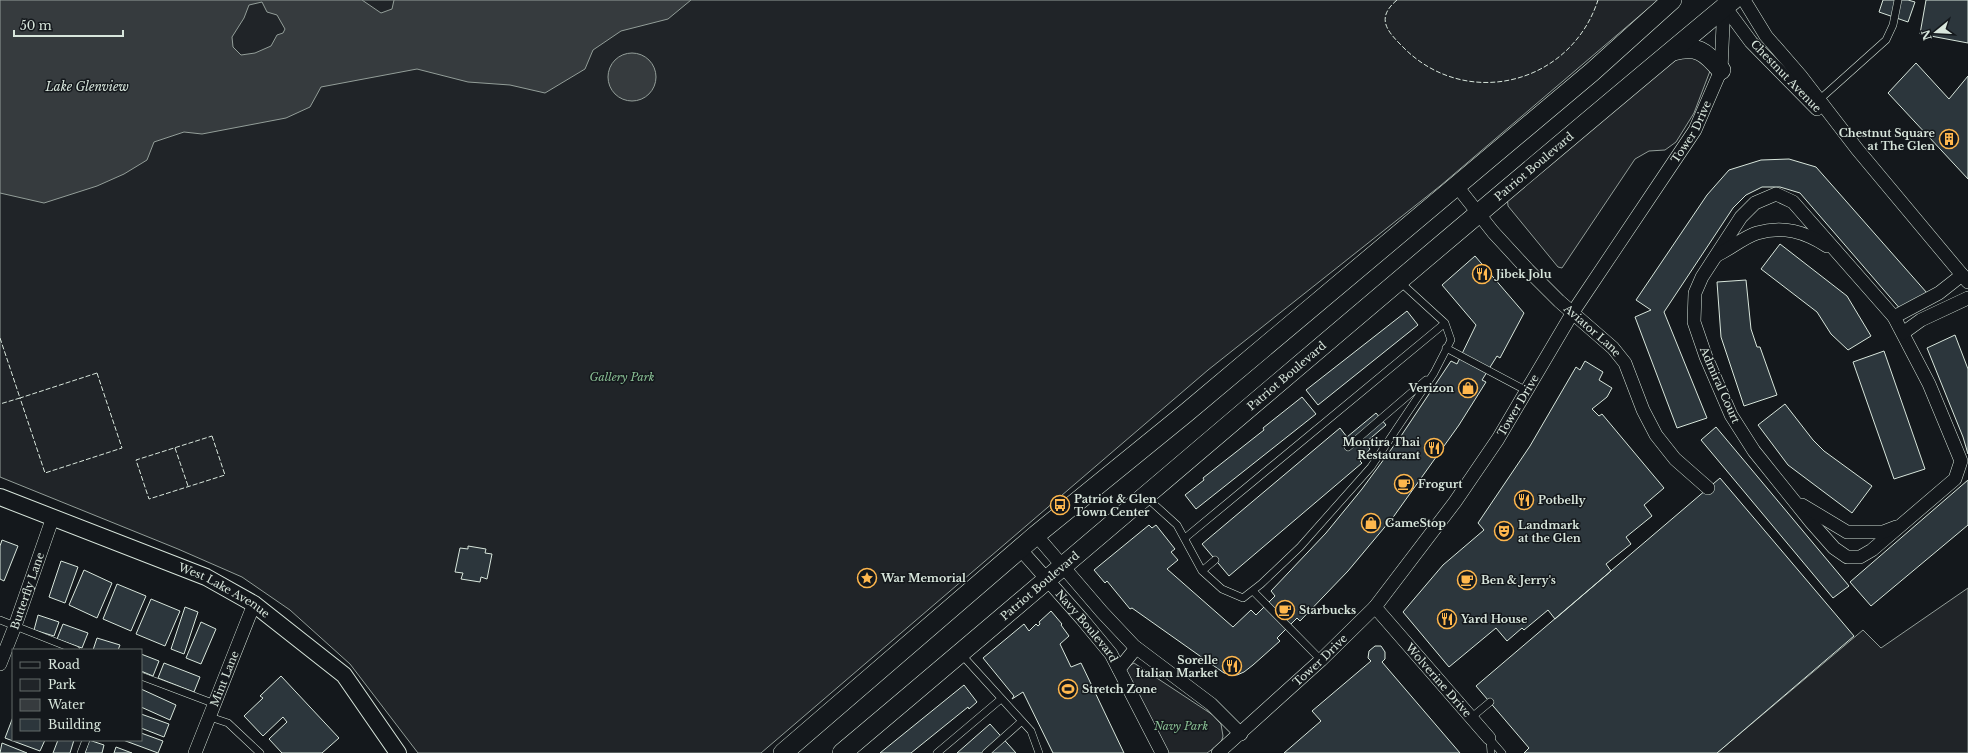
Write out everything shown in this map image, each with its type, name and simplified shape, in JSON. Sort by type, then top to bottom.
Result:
[{"type":"main road","points":[[783,753],[1036,535],[1192,408],[1592,72],[1672,0]]},
{"type":"main road","name":"Patriot Boulevard","points":[[842,753],[1063,568],[1478,213],[1673,51],[1725,2]]},
{"type":"main road","points":[[1673,51],[1688,47],[1701,51],[1710,57],[1721,70]]},
{"type":"street","name":"Chestnut Avenue","points":[[1744,0],[1766,36],[1819,100],[1856,149],[1965,278]]},
{"type":"street","name":"Chestnut Avenue","points":[[1725,2],[1751,42],[1856,149]]},
{"type":"street","name":"Tower Drive","points":[[1218,753],[1241,734],[1321,660],[1375,607],[1455,502],[1498,439],[1573,312],[1695,130],[1721,70],[1725,2]]},
{"type":"street","name":"Aviator Lane","points":[[1456,185],[1493,232],[1528,270],[1559,301],[1613,348],[1625,363],[1643,410],[1656,436],[1675,459],[1708,488]]},
{"type":"street","name":"Admiral Court","points":[[1776,194],[1794,202],[1836,251],[1894,317],[1929,384],[1961,461],[1955,479],[1872,550],[1860,557],[1847,557],[1834,548],[1754,451],[1731,414],[1706,357],[1694,322],[1694,292],[1741,217],[1755,203],[1776,194]]},
{"type":"street","name":"Admiral Court","points":[[1716,256],[1756,233],[1784,229],[1813,238],[1836,251]]},
{"type":"street","points":[[1894,317],[1965,278]]},
{"type":"street","points":[[1903,333],[1921,320],[1968,298]]},
{"type":"street","name":"West Lake Avenue","points":[[0,497],[206,577],[254,604],[344,674],[398,753]]},
{"type":"street","name":"Admiral Court","points":[[1795,502],[1847,532],[1883,532],[1903,524]]},
{"type":"street","name":"Butterfly Lane","points":[[0,664],[53,518]]},
{"type":"street","name":"Navy Boulevard","points":[[1036,535],[1063,568],[1136,648],[1211,704],[1241,734]]},
{"type":"street","name":"Navy Boulevard","points":[[1020,549],[1111,654],[1162,753]]},
{"type":"street","name":"Mint Lane","points":[[195,753],[254,604]]},
{"type":"street","name":"Wolverine Drive","points":[[1375,607],[1489,738]]},
{"type":"street","name":"Navy Boulevard","points":[[1119,669],[1136,648]]},
{"type":"lane","points":[[1819,100],[1886,40],[1893,25],[1898,0]]},
{"type":"lane","points":[[1146,497],[1177,525],[1202,571],[1222,588],[1243,598],[1253,591],[1300,547],[1371,467],[1434,373],[1451,340],[1445,323],[1399,281]]},
{"type":"lane","points":[[1185,538],[1445,323]]},
{"type":"lane","points":[[1446,348],[1527,390]]},
{"type":"lane","points":[[1348,447],[1434,373]]},
{"type":"lane","points":[[1202,571],[1215,560]]},
{"type":"lane","points":[[1253,591],[1321,660]]},
{"type":"lane","points":[[0,620],[73,649]]},
{"type":"lane","points":[[960,654],[1031,731],[1039,753]]},
{"type":"lane","points":[[142,676],[215,704]]},
{"type":"lane","points":[[937,753],[1002,698]]},
{"type":"lane","points":[[1472,717],[1490,702]]},
{"type":"lane","points":[[210,717],[228,723],[260,753]]},
{"type":"lane","points":[[987,753],[1022,721]]},
{"type":"lane","points":[[1489,738],[1491,753]]},
{"type":"lane","name":"Wolverine Drive","points":[[1489,738],[1502,753]]},
{"type":"lane","points":[[81,753],[86,741]]},
{"type":"lane","points":[[987,753],[995,748]]},
{"type":"green space","name":"Gallery Park","points":[[0,0],[1658,0],[1440,186],[1208,370],[761,753],[418,753],[350,664],[290,610],[242,577],[178,549],[0,477]]},
{"type":"green space","points":[[1694,48],[1710,71],[1694,113],[1676,142],[1665,150],[1649,151],[1635,159],[1562,268],[1558,267],[1508,206],[1507,195],[1678,58]]},
{"type":"green space","points":[[1968,588],[1968,753],[1717,753],[1863,630],[1881,648]]},
{"type":"green space","name":"Navy Park","points":[[1134,663],[1213,715],[1221,724],[1223,736],[1221,743],[1207,753],[1165,753],[1126,676],[1126,668]]},
{"type":"water","name":"Lake Glenview","points":[[0,0],[362,0],[381,13],[392,9],[394,0],[691,0],[668,19],[621,31],[593,50],[585,69],[545,93],[510,85],[468,82],[417,69],[321,87],[310,107],[286,118],[202,134],[184,132],[154,142],[147,160],[124,174],[97,186],[44,203],[0,193]],"holes":[[[262,2],[267,12],[277,15],[285,29],[283,33],[277,35],[271,46],[255,53],[241,55],[233,47],[232,37],[244,18],[249,5]]]},
{"type":"water","points":[[632,53],[641,55],[649,60],[654,68],[656,77],[654,86],[649,94],[641,99],[632,101],[623,99],[615,94],[610,86],[608,77],[610,68],[615,60],[623,55]]},
{"type":"building","points":[[1883,0],[1908,0],[1915,2],[1908,22],[1879,12]]},
{"type":"building","points":[[1926,0],[1968,0],[1968,43],[1920,34]]},
{"type":"building","name":"Chestnut Square at The Glen","points":[[1916,63],[1949,99],[1968,76],[1968,179],[1888,93]]},
{"type":"building","points":[[1789,159],[1816,167],[1927,293],[1902,311],[1800,193],[1780,187],[1762,187],[1746,195],[1733,208],[1664,312],[1707,418],[1677,428],[1635,317],[1651,310],[1636,300],[1707,195],[1729,170],[1761,160]]},
{"type":"building","points":[[1780,244],[1847,296],[1871,336],[1848,350],[1831,334],[1817,312],[1761,269]]},
{"type":"building","points":[[1475,256],[1524,313],[1500,358],[1497,356],[1482,380],[1486,382],[1459,425],[1394,516],[1348,571],[1300,621],[1297,618],[1277,638],[1280,641],[1253,665],[1237,675],[1224,673],[1132,608],[1130,609],[1107,581],[1105,583],[1094,570],[1149,525],[1152,528],[1156,525],[1175,549],[1171,552],[1178,560],[1167,569],[1233,627],[1251,610],[1256,615],[1275,596],[1271,591],[1326,533],[1362,489],[1401,436],[1451,361],[1457,364],[1476,325],[1442,285]]},
{"type":"building","points":[[1746,280],[1751,329],[1757,347],[1760,347],[1777,395],[1744,406],[1721,337],[1717,282]]},
{"type":"building","points":[[1407,311],[1418,325],[1318,405],[1306,390]]},
{"type":"building","points":[[1955,335],[1968,369],[1968,454],[1963,437],[1927,348]]},
{"type":"building","points":[[1884,351],[1925,469],[1894,479],[1853,362]]},
{"type":"building","points":[[1585,361],[1603,372],[1599,380],[1612,388],[1607,397],[1592,409],[1599,416],[1602,414],[1664,488],[1644,505],[1652,516],[1626,537],[1631,544],[1606,564],[1611,571],[1555,619],[1548,610],[1524,630],[1522,628],[1507,641],[1496,628],[1449,667],[1403,612],[1443,565],[1484,530],[1478,523],[1530,446],[1576,367],[1580,370]]},
{"type":"building","points":[[1302,397],[1316,414],[1196,509],[1185,495],[1204,480],[1203,478],[1264,430],[1263,428]]},
{"type":"building","points":[[1785,404],[1813,440],[1824,451],[1872,486],[1852,513],[1788,465],[1758,425]]},
{"type":"building","points":[[1376,413],[1386,425],[1365,443],[1370,449],[1360,461],[1362,463],[1229,576],[1202,544],[1340,428],[1347,437]]},
{"type":"building","points":[[1716,427],[1849,586],[1833,598],[1701,440]]},
{"type":"building","points":[[1720,478],[1854,636],[1717,753],[1524,753],[1529,748],[1476,686]]},
{"type":"building","points":[[1968,480],[1968,525],[1871,606],[1850,582]]},
{"type":"building","points":[[2,540],[18,546],[4,581],[0,579],[0,546]]},
{"type":"building","points":[[468,546],[486,549],[485,553],[492,554],[487,579],[481,577],[480,582],[461,579],[463,573],[455,572],[460,548],[468,549]]},
{"type":"building","points":[[61,561],[78,567],[65,603],[49,597]]},
{"type":"building","points":[[84,570],[112,583],[97,618],[69,605]]},
{"type":"building","points":[[117,584],[146,596],[131,631],[103,619]]},
{"type":"building","points":[[151,599],[180,611],[165,646],[136,634]]},
{"type":"building","points":[[185,607],[198,612],[184,654],[171,649]]},
{"type":"building","points":[[1051,611],[1062,624],[1061,625],[1069,636],[1060,644],[1071,667],[1081,663],[1124,753],[1053,753],[1023,692],[1012,699],[1014,696],[983,658],[1024,624],[1029,631],[1036,624],[1038,626],[1040,624],[1039,622]]},
{"type":"building","points":[[38,615],[59,622],[54,636],[34,630]]},
{"type":"building","points":[[201,622],[216,629],[201,664],[186,658]]},
{"type":"building","points":[[63,624],[88,633],[82,648],[57,639]]},
{"type":"building","points":[[97,638],[120,645],[118,649],[93,649]]},
{"type":"building","points":[[1375,646],[1381,646],[1385,652],[1385,659],[1382,662],[1460,753],[1284,753],[1321,721],[1312,711],[1371,661],[1368,658],[1369,651]]},
{"type":"building","points":[[142,654],[159,661],[153,676],[142,671]]},
{"type":"building","points":[[164,663],[200,677],[194,692],[158,678]]},
{"type":"building","points":[[281,676],[339,738],[322,753],[282,753],[269,739],[287,722],[283,717],[263,736],[244,716],[263,698],[260,696]]},
{"type":"building","points":[[964,685],[977,702],[969,709],[968,707],[911,753],[880,753]]},
{"type":"building","points":[[142,689],[176,705],[170,720],[142,707]]},
{"type":"building","points":[[142,714],[169,724],[164,737],[142,728]]},
{"type":"building","points":[[12,720],[12,741],[5,738]]},
{"type":"building","points":[[990,724],[1016,753],[957,753]]},
{"type":"building","points":[[142,733],[163,741],[158,753],[126,741],[142,741]]},
{"type":"building","points":[[13,741],[45,741],[40,751]]},
{"type":"building","points":[[58,741],[74,741],[70,753],[53,753]]},
{"type":"building","points":[[89,741],[104,745],[102,753],[85,753]]},
{"type":"building","points":[[2,743],[27,753],[0,753]]},
{"type":"building","points":[[116,747],[132,753],[114,753]]},
{"type":"fence","points":[[1397,0],[1391,6],[1385,17],[1387,28],[1401,45],[1426,66],[1454,78],[1483,82],[1512,80],[1540,69],[1564,53],[1584,29],[1598,0]]},
{"type":"fence","points":[[0,338],[20,398],[0,404]]},
{"type":"fence","points":[[97,373],[122,448],[45,473],[20,398],[97,373]]},
{"type":"fence","points":[[212,436],[225,475],[149,499],[136,460],[212,436]]},
{"type":"fence","points":[[175,448],[188,486]]},
{"type":"place","name":"Chestnut Square at The Glen","points":[[1949,139]]},
{"type":"place","name":"Jibek Jolu","points":[[1482,274]]},
{"type":"place","name":"Verizon","points":[[1468,388]]},
{"type":"place","name":"Montira Thai Restaurant","points":[[1434,448]]},
{"type":"place","name":"Frogurt","points":[[1404,484]]},
{"type":"place","name":"Potbelly","points":[[1524,500]]},
{"type":"place","name":"Patriot & Glen Town Center","points":[[1060,505]]},
{"type":"place","name":"GameStop","points":[[1371,523]]},
{"type":"place","name":"Landmark at the Glen","points":[[1504,531]]},
{"type":"place","name":"War Memorial","points":[[867,578]]},
{"type":"place","name":"Ben & Jerry's","points":[[1467,580]]},
{"type":"place","name":"Starbucks","points":[[1285,610]]},
{"type":"place","name":"Yard House","points":[[1447,619]]},
{"type":"place","name":"Sorelle Italian Market","points":[[1232,666]]},
{"type":"place","name":"Stretch Zone","points":[[1068,689]]}]
